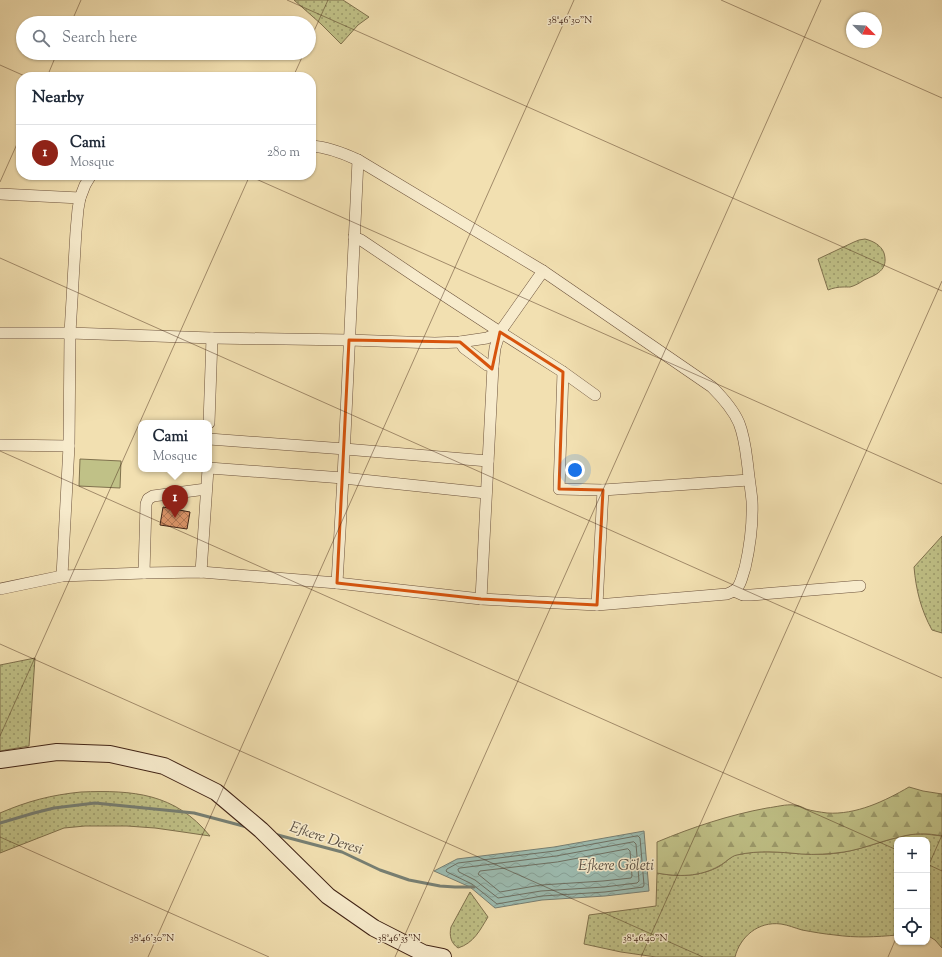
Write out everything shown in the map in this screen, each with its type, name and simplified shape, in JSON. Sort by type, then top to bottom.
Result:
[{"type":"street","points":[[0,589],[62,576],[201,572],[337,583],[481,599],[597,605],[727,594],[734,591],[739,585],[743,576],[749,551],[752,501],[744,440],[741,429],[734,413],[720,395],[705,383],[543,271],[358,160],[341,152],[316,146]]},
{"type":"street","points":[[337,583],[344,478],[358,160]]},
{"type":"street","points":[[62,576],[69,446],[70,333],[76,232],[80,198],[89,180]]},
{"type":"street","points":[[0,194],[80,198]]},
{"type":"street","points":[[354,237],[361,240],[563,372],[595,395]]},
{"type":"street","points":[[481,599],[493,366],[496,348],[500,332],[543,271]]},
{"type":"street","points":[[0,333],[70,333],[435,343],[460,342],[487,338],[500,332]]},
{"type":"street","points":[[209,420],[212,338]]},
{"type":"street","points":[[460,342],[464,348],[487,365],[493,366]]},
{"type":"street","points":[[563,372],[559,489],[603,490],[749,480]]},
{"type":"street","points":[[212,439],[488,461]]},
{"type":"street","points":[[0,445],[69,446]]},
{"type":"street","points":[[212,468],[344,478],[486,493]]},
{"type":"street","points":[[201,572],[208,472]]},
{"type":"street","points":[[144,573],[146,504],[148,499],[153,496],[206,489]]},
{"type":"street","points":[[597,605],[603,490]]},
{"type":"street","points":[[734,591],[743,595],[751,595],[860,586]]},
{"type":"street","points":[[0,760],[57,752],[110,754],[164,766],[216,792],[261,830],[328,896],[374,928],[423,953],[443,957]]},
{"type":"highlighted area","points":[[500,332],[563,372],[559,489],[603,490],[597,605],[481,599],[337,583],[349,340],[460,342],[492,369]]},
{"type":"green space","points":[[294,0],[343,0],[369,17],[358,25],[341,44],[316,20],[316,16],[312,16]]},
{"type":"green space","points":[[865,239],[876,244],[883,250],[885,264],[883,268],[877,274],[853,286],[837,287],[828,290],[818,259],[854,242]]},
{"type":"green space","points":[[80,459],[121,461],[120,488],[79,486]]},
{"type":"green space","points":[[942,536],[942,633],[932,630],[925,615],[916,584],[914,567]]},
{"type":"green space","points":[[35,658],[29,746],[0,751],[0,665]]},
{"type":"green space","points":[[909,787],[942,794],[942,836],[915,834],[894,837],[894,839],[851,851],[833,853],[745,853],[730,858],[712,870],[697,874],[673,875],[657,873],[657,842],[698,826],[739,814],[788,805],[797,805],[808,810],[827,813],[849,812],[870,806]]},
{"type":"green space","points":[[81,792],[118,792],[152,797],[168,803],[182,811],[197,822],[210,836],[155,828],[85,826],[64,828],[0,853],[0,813],[40,799]]},
{"type":"green space","points":[[913,834],[942,836],[942,948],[930,937],[930,837],[900,837]]},
{"type":"green space","points":[[894,839],[894,935],[866,937],[843,936],[802,930],[784,924],[765,925],[751,932],[746,937],[737,950],[735,957],[656,957],[621,952],[584,944],[589,915],[656,906],[657,873],[673,875],[697,874],[720,866],[735,855],[747,853],[840,853]]},
{"type":"green space","points":[[470,892],[488,917],[472,939],[464,946],[458,948],[451,939],[451,927]]},
{"type":"water","name":"Efkere Göleti","points":[[644,831],[649,891],[605,896],[542,900],[495,908],[470,887],[434,871],[457,859],[554,847]]},
{"type":"building","points":[[163,507],[190,512],[187,529],[160,525]]},
{"type":"waterway","name":"Efkere Deresi","points":[[0,823],[54,808],[95,803],[194,813],[247,827]]},
{"type":"waterway","name":"Efkere Deresi","points":[[274,834],[342,852],[380,870],[409,880],[440,886],[474,887]]},
{"type":"place","name":"Cami","points":[[175,518]]}]
